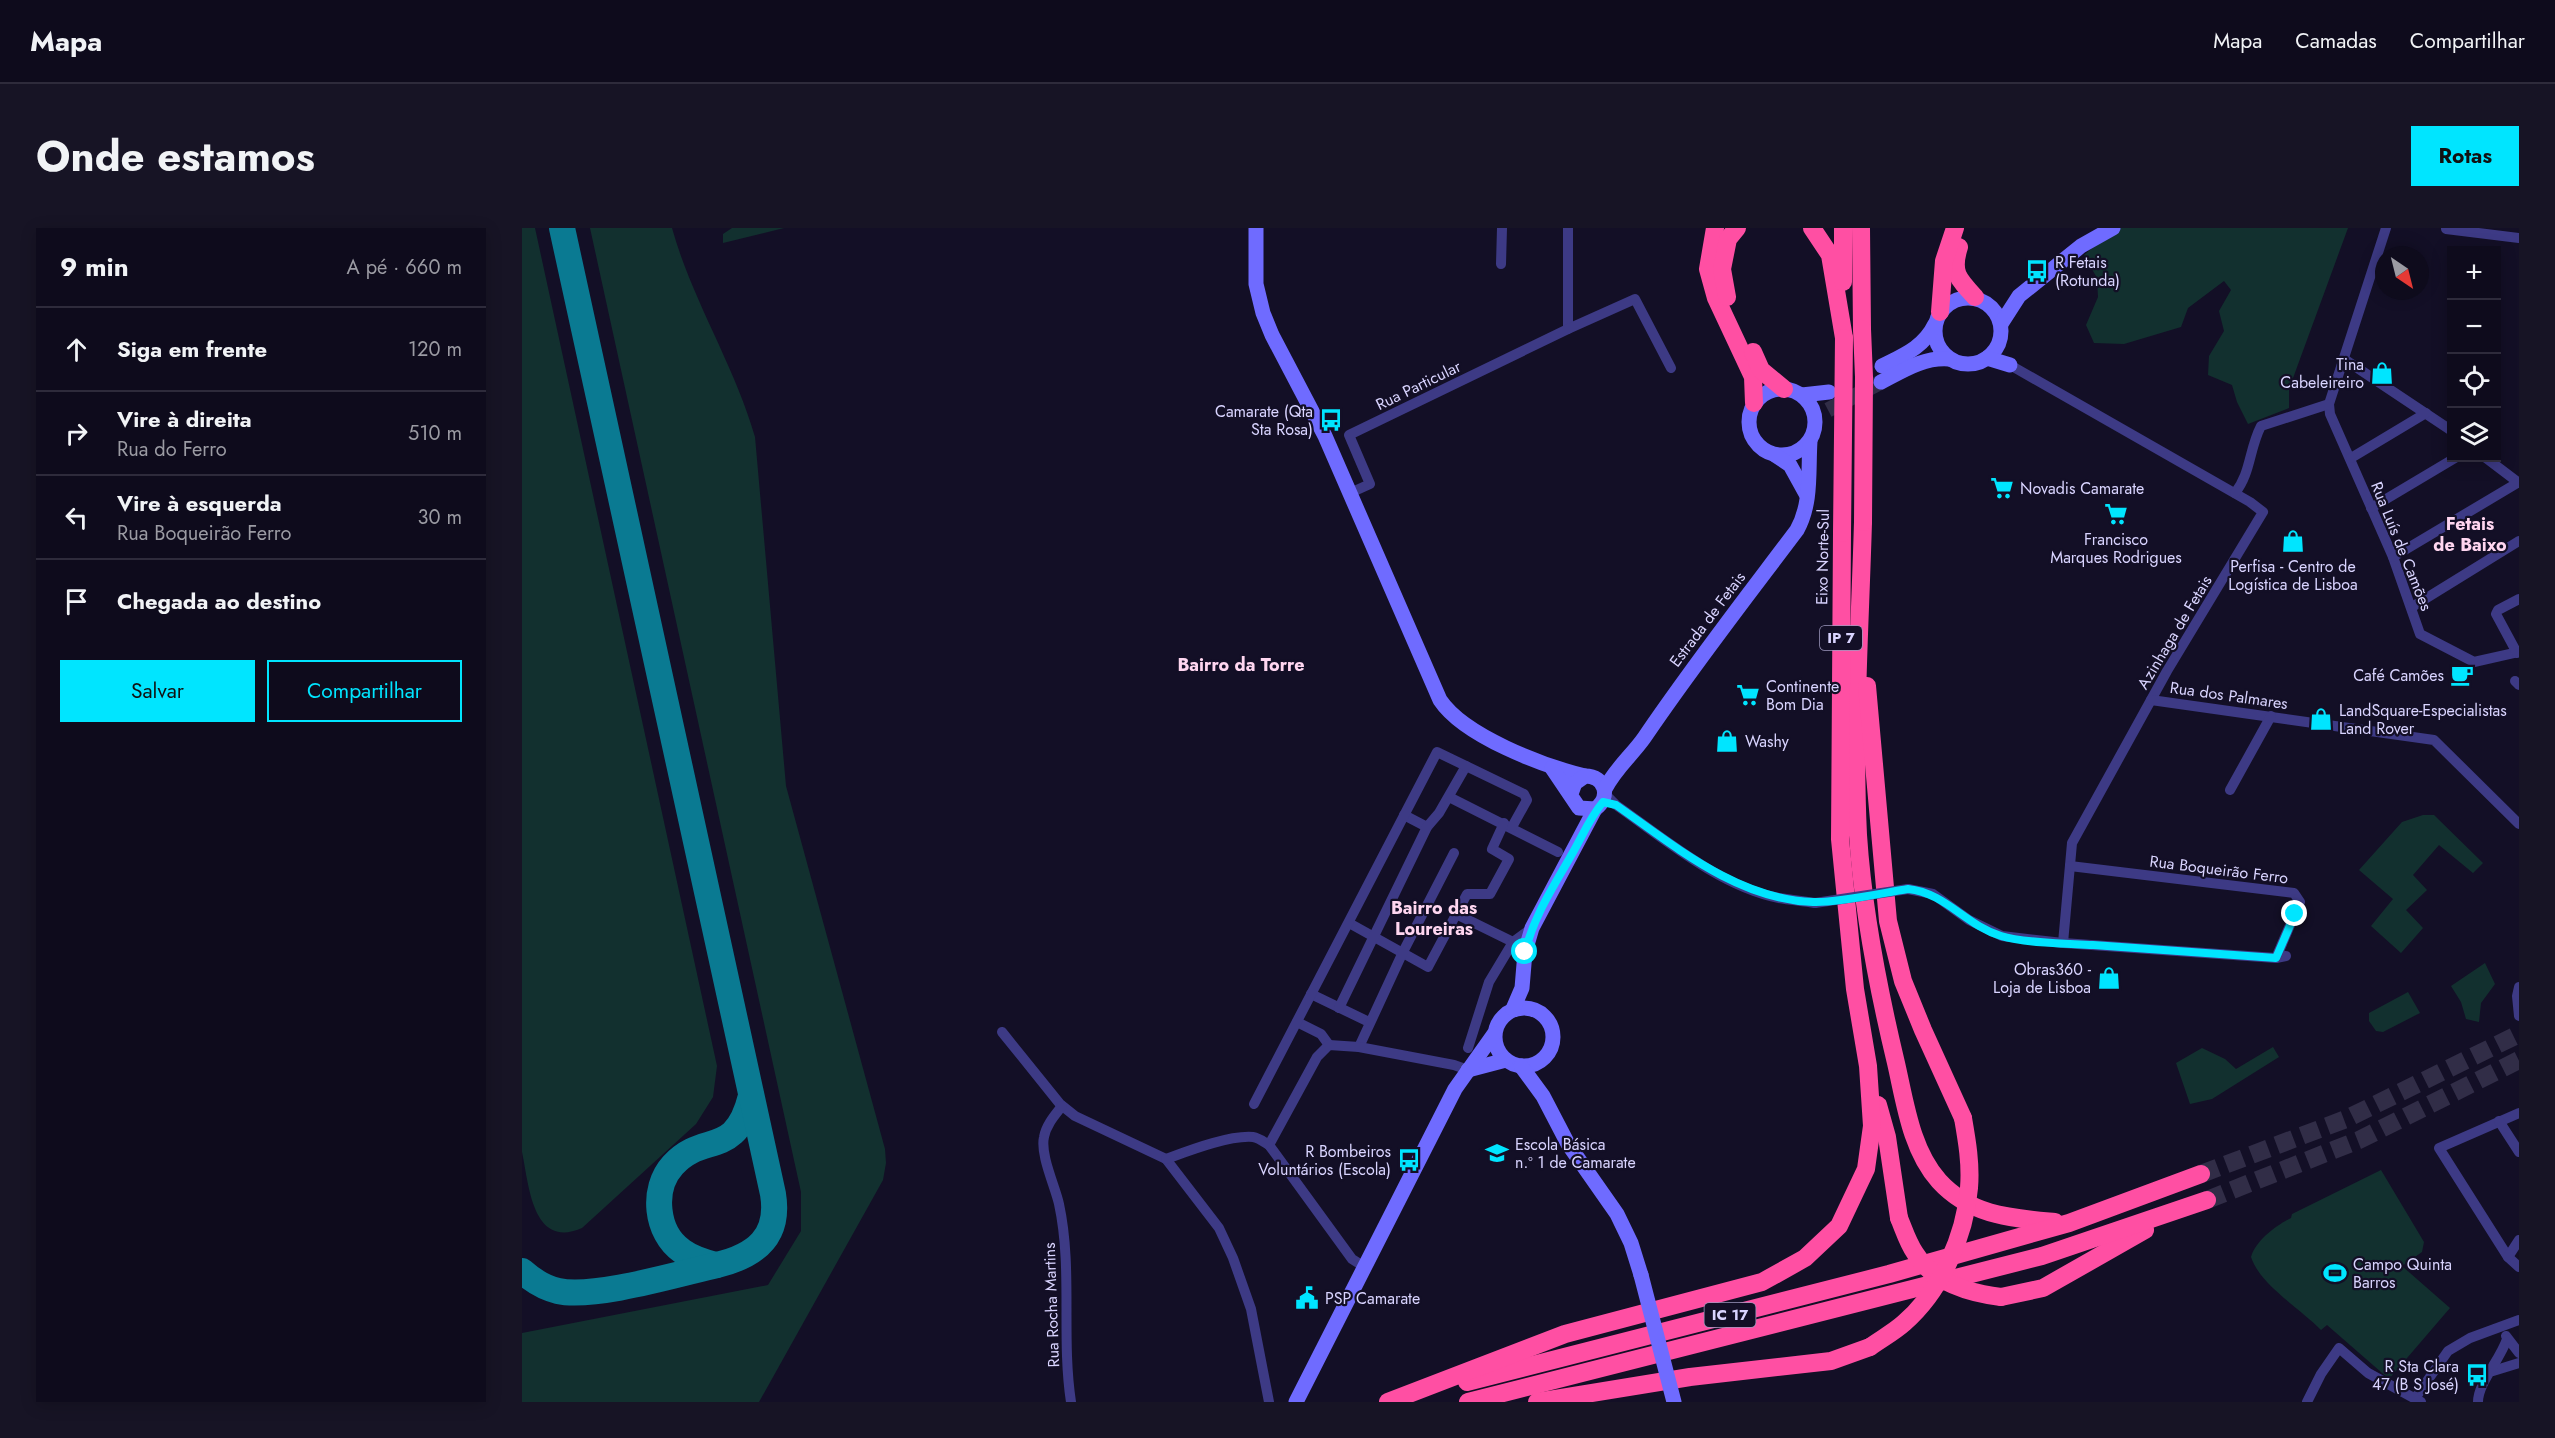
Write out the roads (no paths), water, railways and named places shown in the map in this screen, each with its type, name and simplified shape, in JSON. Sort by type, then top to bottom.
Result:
[{"type":"highway","points":[[1714,228],[1708,269],[1716,298],[1753,377],[1755,403]]},
{"type":"highway","points":[[1737,228],[1728,239],[1722,269],[1725,292],[1761,370],[1784,389]]},
{"type":"highway","points":[[1812,228],[1830,255],[1844,338]]},
{"type":"highway","name":"Eixo Norte-Sul","points":[[1843,228],[1840,839],[1855,989],[1868,1066]]},
{"type":"highway","points":[[1861,228],[1867,327],[1876,375],[1863,522],[1855,750],[1858,838],[1872,953],[1912,1130],[1927,1164],[1939,1181],[1958,1198],[1986,1214],[2069,1223]]},
{"type":"highway","points":[[1867,327],[1872,228]]},
{"type":"highway","points":[[1938,318],[1944,261],[1955,228]]},
{"type":"highway","points":[[1966,228],[1954,261],[1958,280],[1981,300]]},
{"type":"highway","points":[[1537,1402],[1690,1377],[1831,1361],[1870,1347],[1904,1324],[1929,1296],[1945,1268],[1959,1234],[1970,1188],[1969,1154],[1963,1118],[1903,981],[1888,921],[1860,619]]},
{"type":"highway","points":[[1868,1066],[1887,1137],[1899,1218],[1915,1254],[1929,1271],[1972,1294],[2001,1297],[2043,1288],[2183,1208]]},
{"type":"highway","points":[[1389,1402],[1565,1334],[1762,1282],[1805,1258],[1839,1226],[1866,1169],[1872,1126],[1868,1066]]},
{"type":"highway","name":"IC 17","points":[[1389,1402],[1889,1274],[2069,1223],[2200,1174]]},
{"type":"highway","name":"IC 17","points":[[1468,1402],[2042,1256],[2207,1200]]},
{"type":"street","points":[[1256,228],[1256,284],[1263,313],[1272,335],[1325,436],[1433,687],[1448,713],[1466,727],[1552,768],[1588,776],[1602,783],[1605,800],[1694,859],[1746,888],[1778,898],[1815,903],[1908,889],[1933,894],[1969,920],[2002,936],[2063,943]]},
{"type":"street","points":[[1501,264],[1502,228]]},
{"type":"street","points":[[1568,228],[1568,329]]},
{"type":"street","points":[[2001,324],[2019,296],[2081,246],[2113,228]]},
{"type":"street","points":[[2235,493],[2245,480],[2254,439],[2261,426],[2329,404],[2385,228]]},
{"type":"street","points":[[2446,229],[2500,232],[2519,238]]},
{"type":"street","points":[[1876,375],[1919,347],[1929,336],[1949,303],[1962,298],[2001,302],[2019,296]]},
{"type":"street","name":"Rua Particular","points":[[1350,493],[1370,484],[1349,435],[1635,299],[1671,368]]},
{"type":"street","points":[[1876,375],[1923,361],[1949,359],[1962,364],[1975,364],[1992,354],[2001,337],[2001,324],[1996,312],[1981,300]]},
{"type":"street","points":[[1938,318],[1935,337],[1940,349],[1949,359]]},
{"type":"street","points":[[1992,354],[2010,365]]},
{"type":"street","points":[[2344,359],[2447,428]]},
{"type":"street","name":"Azinhaga de Fetais","points":[[2010,365],[2235,493],[2263,512],[2151,700],[2072,843],[2063,943]]},
{"type":"street","points":[[1808,498],[1800,478],[1790,465],[1763,450],[1751,435],[1749,415],[1762,395],[1773,390],[1784,389],[1802,395],[1829,392]]},
{"type":"street","points":[[1802,395],[1810,404],[1815,415],[1813,434]]},
{"type":"street","name":"Rua Luís de Camões","points":[[2329,404],[2330,414],[2393,557],[2420,634],[2474,662],[2518,652]]},
{"type":"street","points":[[1775,456],[1788,456],[1801,450],[1828,410]]},
{"type":"street","points":[[2351,458],[2426,413]]},
{"type":"street","name":"Estrada de Fetais","points":[[1525,972],[1525,952],[1532,928],[1550,890],[1605,800],[1626,759],[1797,530],[1805,515],[1808,498],[1813,434]]},
{"type":"street","points":[[2371,508],[2448,462]]},
{"type":"street","points":[[2393,557],[2519,482],[2492,462]]},
{"type":"street","points":[[2412,607],[2519,541]]},
{"type":"street","points":[[2518,652],[2496,614],[2498,610],[2519,599]]},
{"type":"street","name":"Rua dos Palmares","points":[[2151,700],[2434,740],[2519,824]]},
{"type":"street","points":[[2230,790],[2271,716]]},
{"type":"street","points":[[1254,1104],[1297,1022],[1311,994],[1437,752],[1524,794],[1527,800],[1492,849],[1509,859],[1490,894],[1467,894],[1428,967],[1348,923]]},
{"type":"street","name":"Estrada de Fetais","points":[[1588,776],[1626,759]]},
{"type":"street","points":[[1339,1008],[1427,826],[1439,813],[1466,766]]},
{"type":"street","points":[[1552,768],[1573,799],[1584,810],[1605,800]]},
{"type":"street","points":[[1579,840],[1573,799],[1575,783],[1588,776]]},
{"type":"street","points":[[1449,797],[1558,852]]},
{"type":"street","points":[[1404,815],[1427,826]]},
{"type":"street","points":[[1359,1047],[1403,952],[1454,853]]},
{"type":"street","name":"Rua Boqueirão Ferro","points":[[2063,943],[2281,957],[2300,902],[2294,893],[2070,866]]},
{"type":"street","points":[[1456,914],[1513,942]]},
{"type":"street","points":[[1468,1048],[1489,982],[1513,942],[1532,928]]},
{"type":"street","points":[[1513,1010],[1525,972]]},
{"type":"street","points":[[1525,972],[1537,1010]]},
{"type":"street","points":[[2519,987],[2517,996],[2519,1016]]},
{"type":"street","points":[[1311,994],[1370,1022]]},
{"type":"street","points":[[1296,1402],[1455,1089],[1494,1034],[1500,1019],[1521,1007],[1537,1010],[1545,1016],[1553,1033],[1550,1052],[1543,1059],[1529,1066],[1521,1066],[1506,1060],[1499,1053],[1494,1034]]},
{"type":"street","points":[[1297,1022],[1321,1034],[1329,1046]]},
{"type":"street","points":[[1002,1032],[1062,1106],[1075,1116],[1166,1159],[1220,1228],[1251,1309],[1269,1402]]},
{"type":"street","points":[[1269,1145],[1317,1057],[1329,1046],[1359,1047],[1454,1065],[1467,1070],[1506,1060]]},
{"type":"street","points":[[1543,1059],[1543,1096]]},
{"type":"street","points":[[1521,1066],[1543,1096],[1568,1144],[1617,1214],[1631,1243],[1674,1402]]},
{"type":"street","name":"Rua Rocha Martins","points":[[1062,1106],[1052,1118],[1044,1137],[1044,1148],[1059,1205],[1066,1253],[1065,1338],[1071,1402]]},
{"type":"street","points":[[2519,1113],[2439,1148],[2508,1257],[2519,1267]]},
{"type":"street","points":[[2499,1121],[2519,1152]]},
{"type":"street","points":[[1166,1159],[1203,1146],[1244,1138],[1253,1137],[1269,1145],[1352,1259],[1364,1266]]},
{"type":"street","points":[[2508,1257],[2519,1240]]},
{"type":"street","points":[[2307,1402],[2321,1374],[2339,1348],[2368,1372],[2418,1400],[2448,1351],[2470,1338],[2519,1320]]},
{"type":"street","points":[[2502,1328],[2507,1340],[2519,1353]]},
{"type":"street","points":[[2478,1402],[2478,1394],[2483,1383],[2493,1371],[2507,1340]]},
{"type":"street","points":[[2493,1371],[2519,1363]]},
{"type":"tunnel","points":[[1828,410],[1881,382]]},
{"type":"tunnel","points":[[2201,1174],[2346,1119],[2519,1034]]},
{"type":"tunnel","points":[[2207,1200],[2359,1140],[2519,1060]]},
{"type":"place","name":"R Fetais (Rotunda)","points":[[2037,271]]},
{"type":"place","name":"Tina Cabeleireiro","points":[[2382,373]]},
{"type":"place","name":"Camarate (Qta Sta Rosa)","points":[[1331,420]]},
{"type":"place","name":"Novadis Camarate","points":[[2002,488]]},
{"type":"place","name":"Francisco Marques Rodrigues","points":[[2116,514]]},
{"type":"place","name":"Perfisa - Centro de Logística de Lisboa","points":[[2293,541]]},
{"type":"place","name":"Café Camões","points":[[2462,675]]},
{"type":"place","name":"Continente Bom Dia","points":[[1748,695]]},
{"type":"place","name":"LandSquare-Especialistas Land Rover","points":[[2321,719]]},
{"type":"place","name":"Washy","points":[[1727,741]]},
{"type":"place","name":"Obras360 - Loja de Lisboa","points":[[2109,978]]},
{"type":"place","name":"Escola Básica n.º 1 de Camarate","points":[[1497,1153]]},
{"type":"place","name":"R Bombeiros Voluntários (Escola)","points":[[1409,1160]]},
{"type":"place","name":"Campo Quinta Barros","points":[[2335,1273]]},
{"type":"place","name":"PSP Camarate","points":[[1307,1298]]},
{"type":"place","name":"R Sta Clara 47 (B S José)","points":[[2477,1375]]},
{"type":"district","name":"Fetais de Baixo","points":[[2470,534]]},
{"type":"district","name":"Bairro da Torre","points":[[1241,665]]},
{"type":"district","name":"Bairro das Loureiras","points":[[1434,918]]}]
